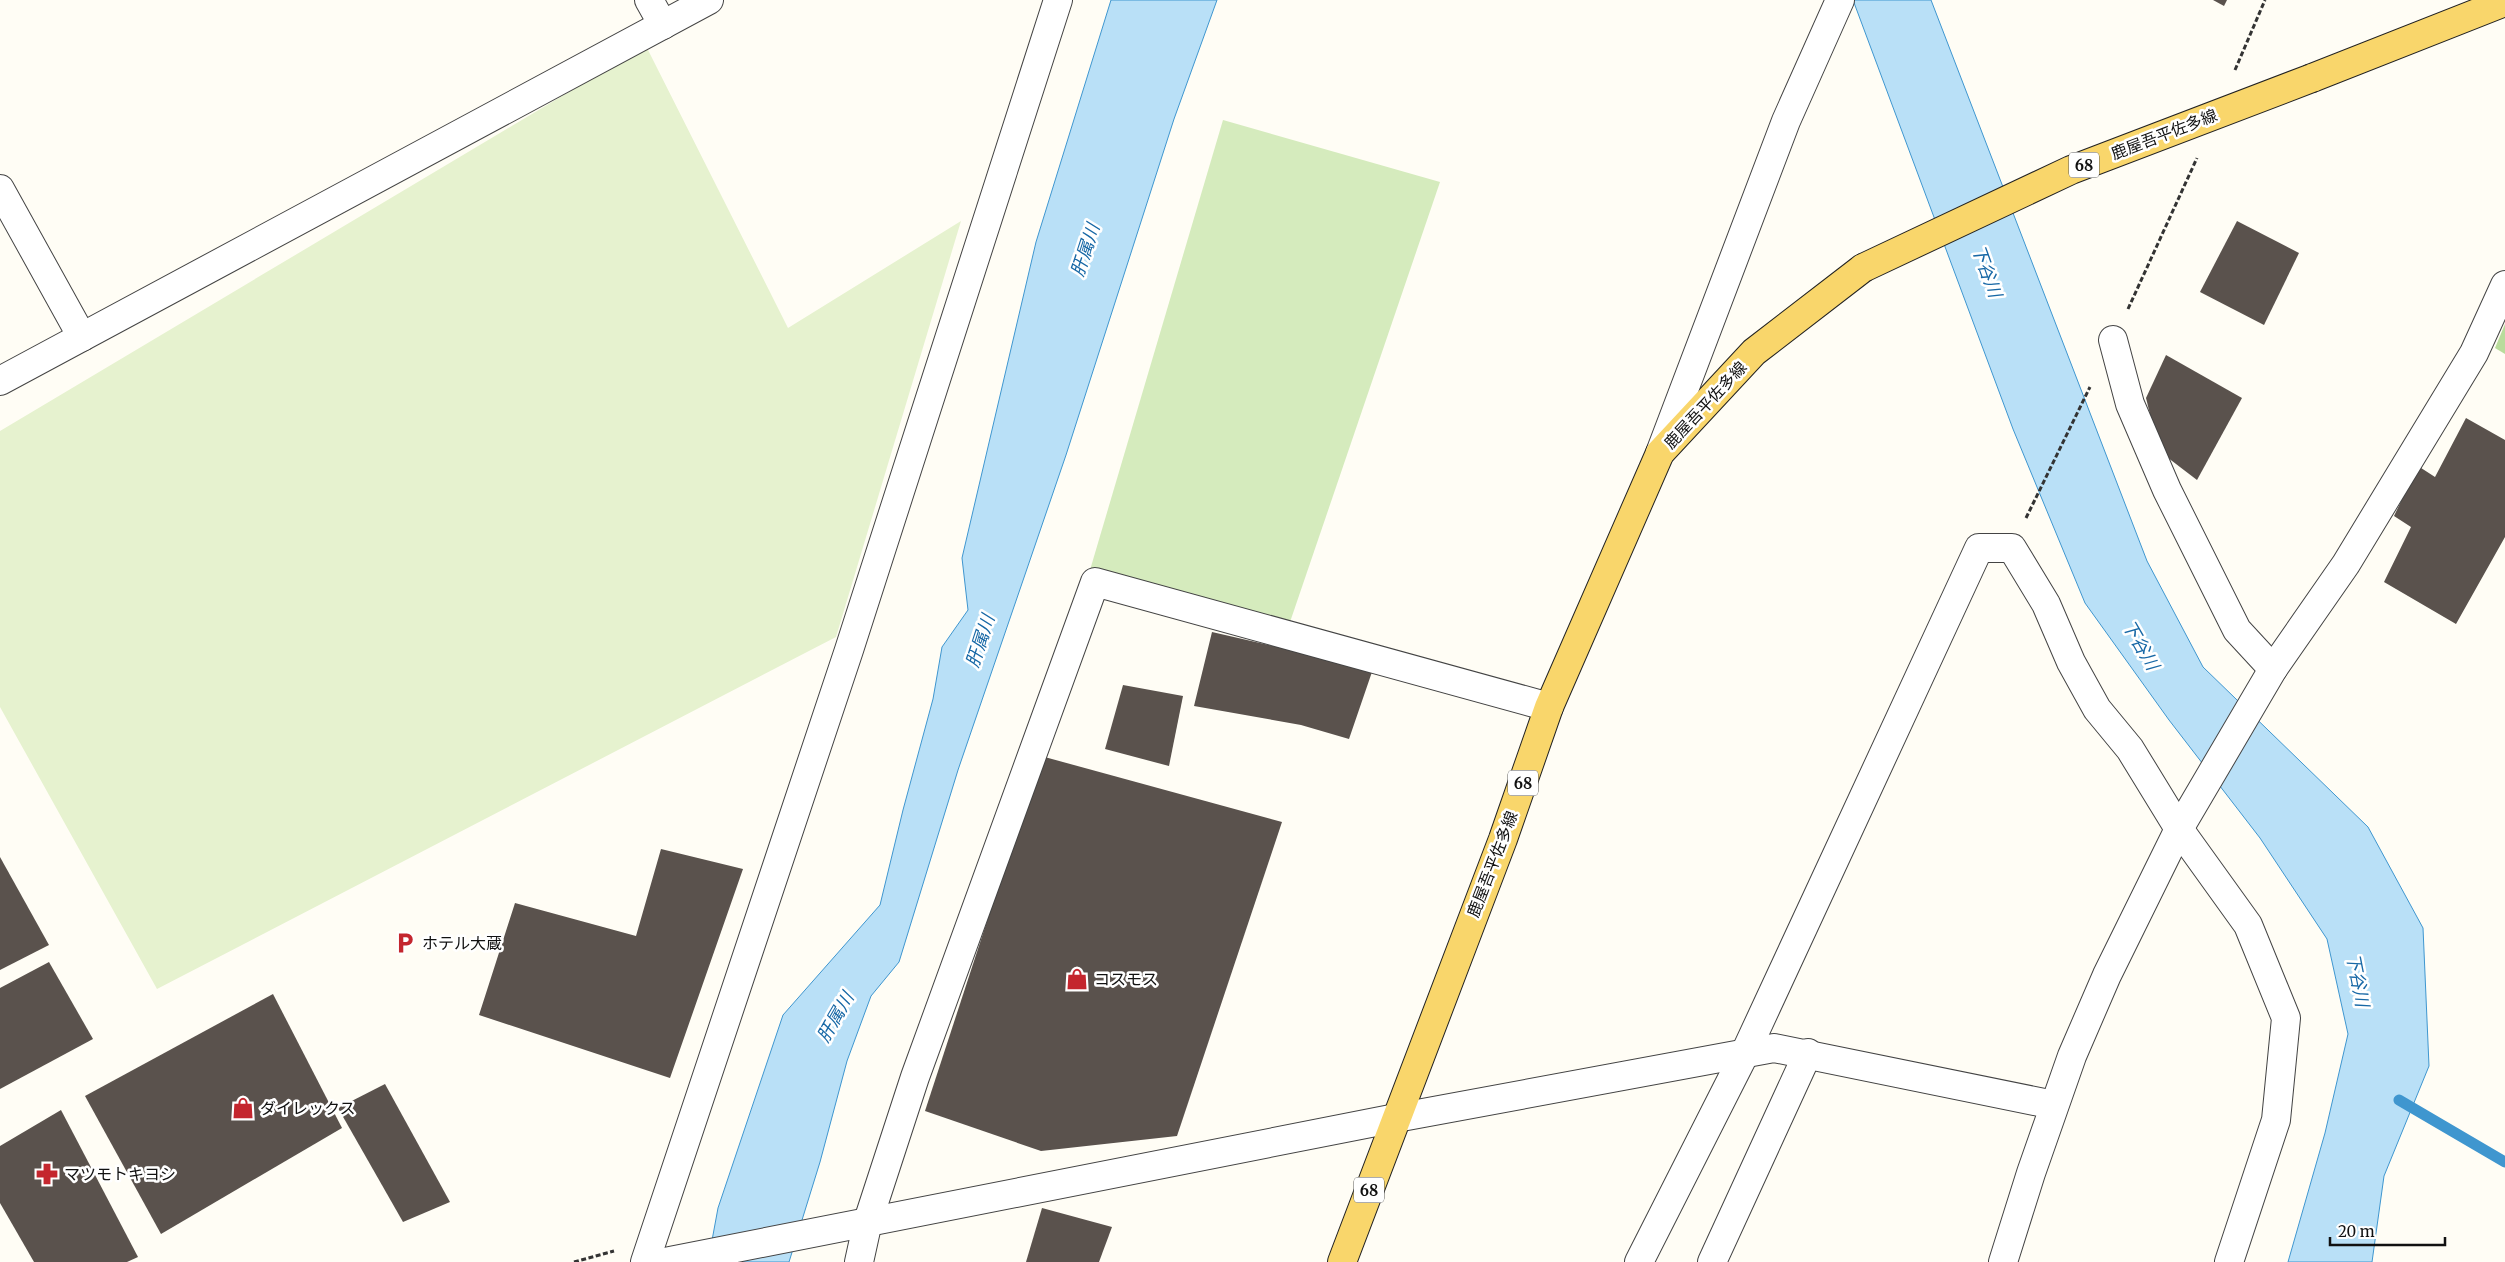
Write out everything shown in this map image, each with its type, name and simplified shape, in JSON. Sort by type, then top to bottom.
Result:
[{"type":"main road","name":"鹿屋吾平佐多線","points":[[1342,1262],[1502,839],[1549,708],[1660,453],[1754,352],[1862,268],[2071,170],[2505,2]]},
{"type":"street","points":[[649,0],[663,25]]},
{"type":"street","points":[[0,381],[709,0]]},
{"type":"street","points":[[645,1262],[849,650],[1058,0]]},
{"type":"street","points":[[1660,453],[1786,121],[1840,0]]},
{"type":"street","points":[[0,190],[82,337]]},
{"type":"street","points":[[2003,1262],[2054,1105],[2072,1056],[2107,975],[2179,829],[2273,669],[2346,564],[2474,353],[2505,285]]},
{"type":"street","points":[[2113,340],[2130,404],[2167,490],[2237,630],[2273,669]]},
{"type":"street","points":[[1639,1262],[1745,1053],[1979,548],[2012,548],[2046,604],[2071,662],[2097,709],[2130,749],[2179,829],[2248,925],[2286,1018],[2276,1120],[2229,1262]]},
{"type":"street","points":[[859,1262],[868,1222],[915,1077],[1095,582],[1549,708]]},
{"type":"street","points":[[672,1261],[1396,1118],[1774,1048],[1808,1053],[2054,1105]]},
{"type":"street","points":[[1712,1262],[1808,1053]]},
{"type":"path","points":[[2012,548],[2177,207]]},
{"type":"path","points":[[574,1262],[622,1248]]},
{"type":"green space","points":[[646,46],[788,328],[961,221],[836,637],[157,989],[0,707],[0,431]]},
{"type":"green space","points":[[1223,120],[1440,182],[1289,625],[1090,570]]},
{"type":"green space","points":[[2505,324],[2505,354],[2495,348]]},
{"type":"water","name":"肝属川","points":[[1111,0],[1217,0],[1174,119],[1066,455],[958,770],[899,962],[871,996],[847,1061],[820,1162],[789,1262],[708,1262],[718,1208],[783,1015],[880,905],[933,699],[942,647],[968,610],[962,558],[1036,242]]},
{"type":"water","name":"下谷川","points":[[1853,0],[1931,0],[2147,561],[2203,667],[2368,827],[2423,928],[2429,1066],[2384,1176],[2372,1262],[2288,1262],[2325,1133],[2348,1034],[2327,939],[2260,838],[2169,720],[2085,603],[2013,429]]},
{"type":"building","points":[[2213,0],[2227,0],[2224,6]]},
{"type":"building","points":[[2237,221],[2299,253],[2264,325],[2200,292]]},
{"type":"building","points":[[2166,355],[2242,398],[2197,480],[2159,451],[2146,398]]},
{"type":"building","points":[[2466,418],[2505,440],[2505,537],[2456,624],[2384,582],[2411,527],[2394,516],[2418,466],[2435,477]]},
{"type":"building","points":[[1212,632],[1373,669],[1349,739],[1301,725],[1194,706]]},
{"type":"building","points":[[1123,685],[1183,696],[1169,766],[1105,749]]},
{"type":"building","points":[[1041,756],[1282,822],[1177,1136],[1041,1151],[925,1111]]},
{"type":"building","points":[[661,849],[743,869],[670,1078],[479,1015],[515,903],[636,936]]},
{"type":"building","points":[[0,857],[49,945],[0,970]]},
{"type":"building","points":[[49,962],[93,1039],[0,1089],[0,988]]},
{"type":"building","points":[[273,994],[342,1128],[161,1234],[85,1096]]},
{"type":"building","points":[[385,1084],[450,1202],[403,1222],[338,1108]]},
{"type":"building","name":"マツモトキヨシ","points":[[61,1110],[138,1257],[127,1262],[34,1262],[0,1203],[0,1146]]},
{"type":"building","points":[[1042,1208],[1112,1227],[1099,1262],[1026,1262]]},
{"type":"waterway","points":[[2399,1100],[2505,1162]]},
{"type":"place","name":"ホテル大蔵","points":[[405,943]]},
{"type":"place","name":"コスモス","points":[[1077,979]]},
{"type":"place","name":"ダイレックス","points":[[243,1108]]},
{"type":"place","name":"マツモトキヨシ","points":[[47,1174]]}]
